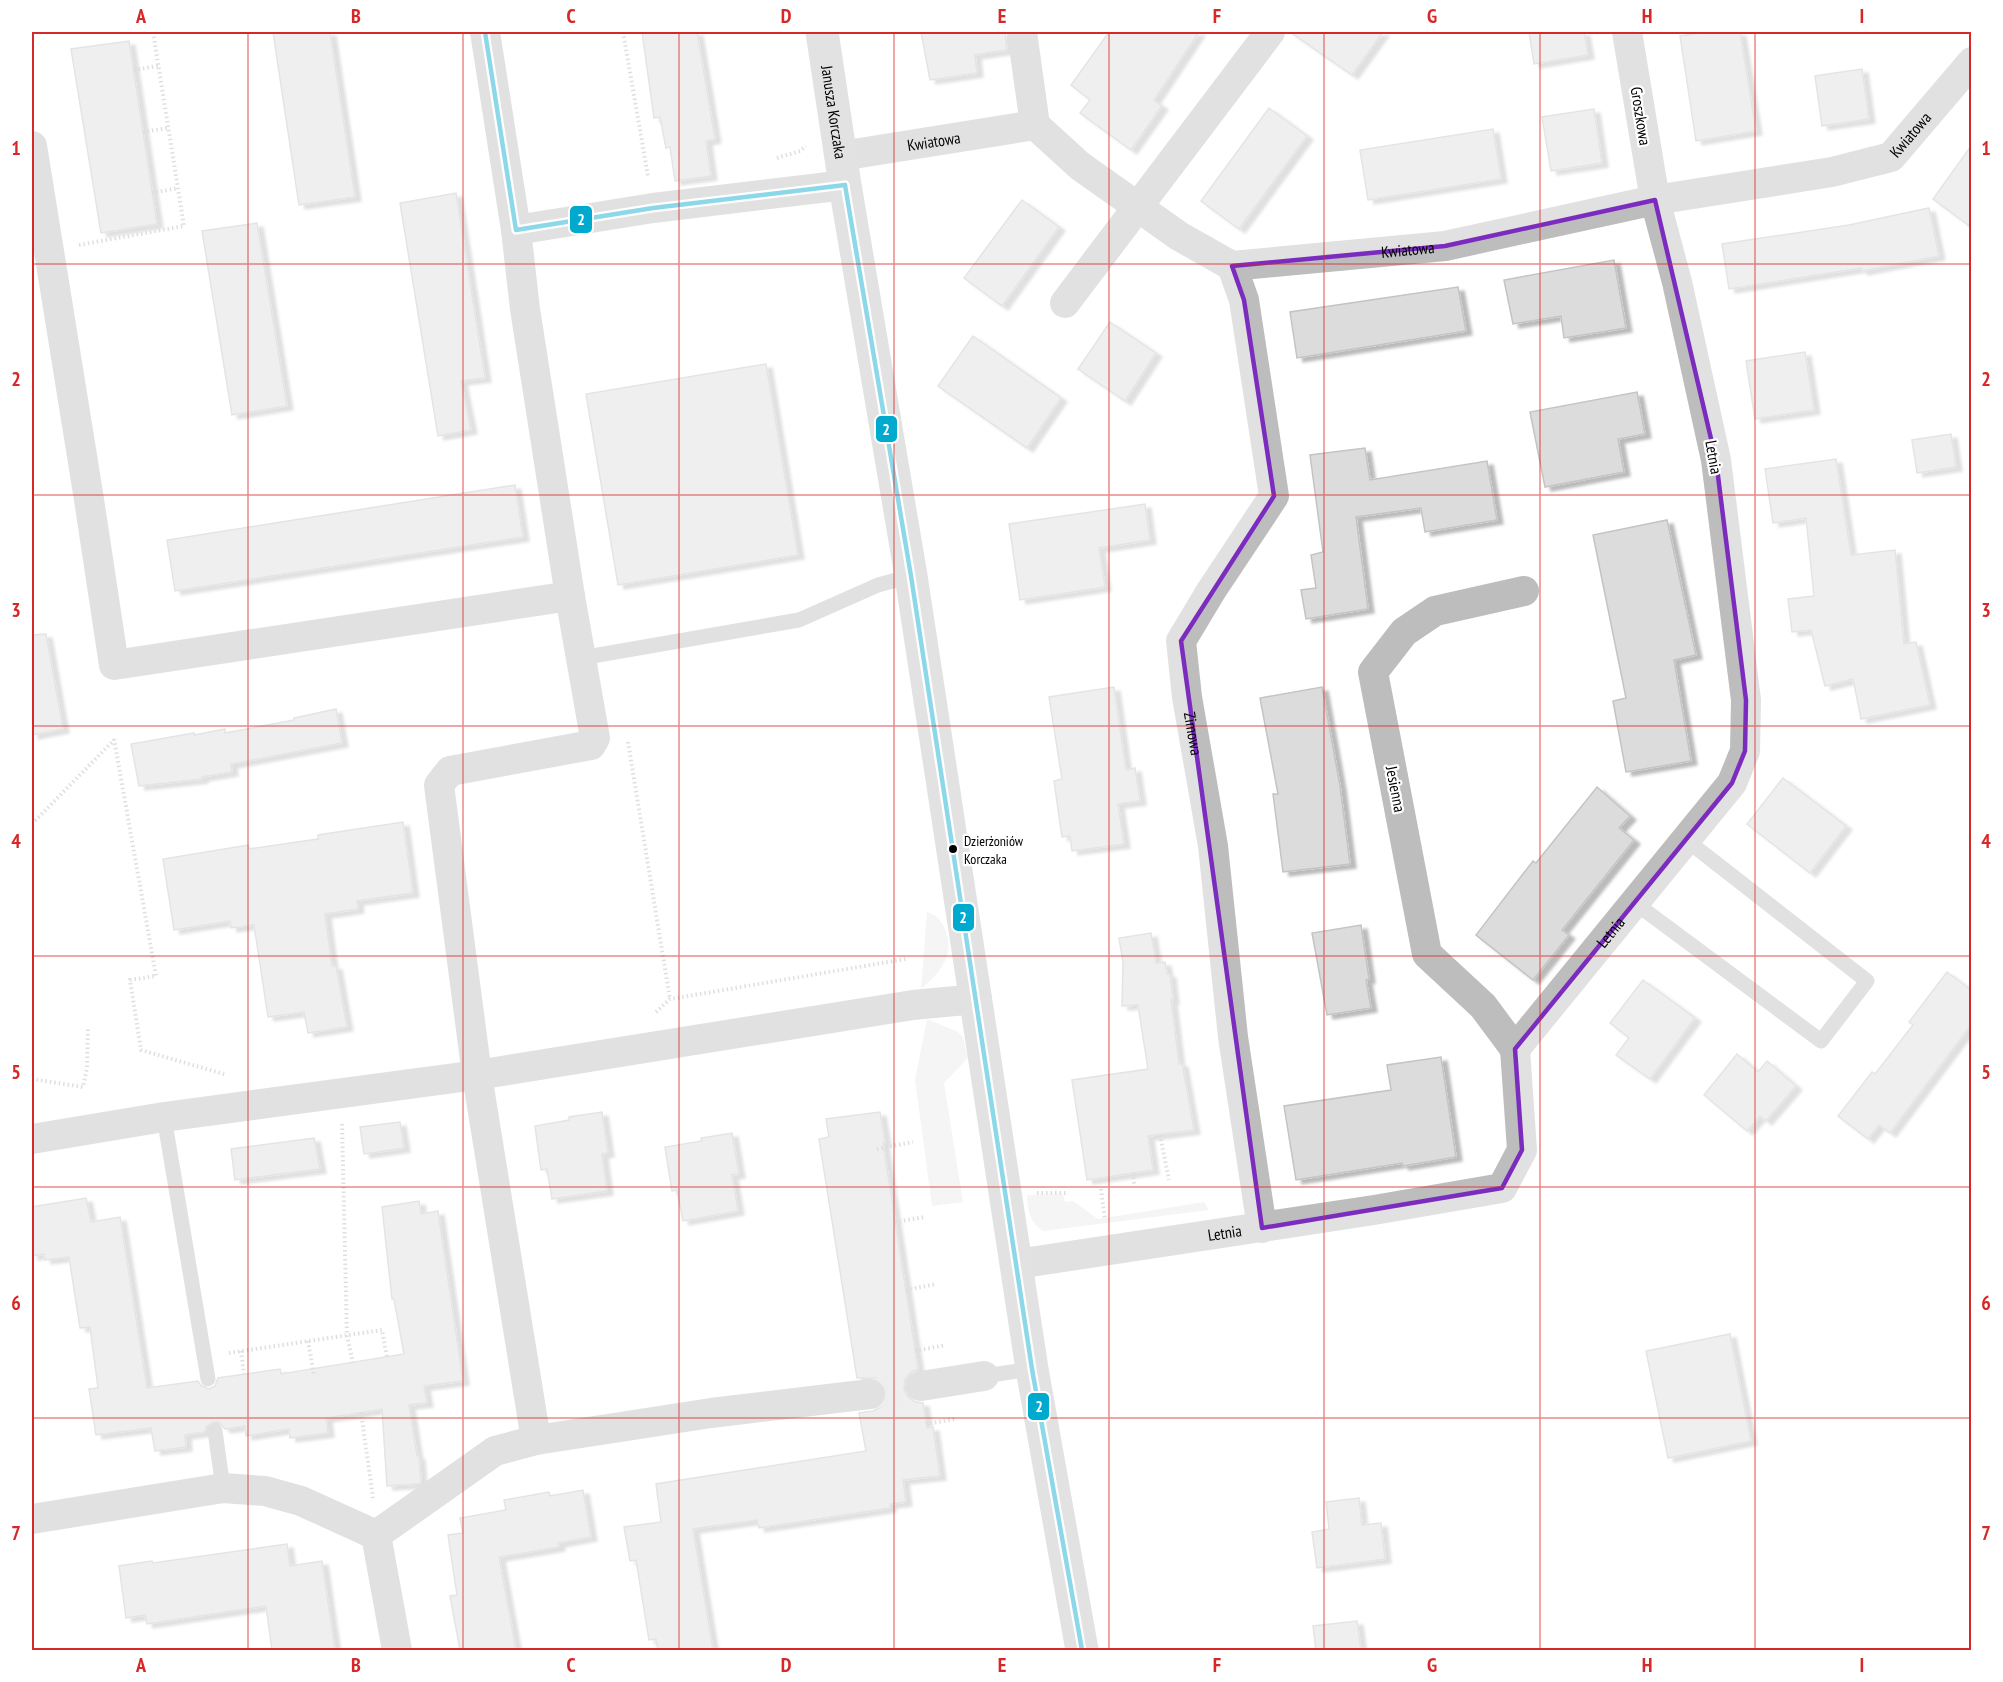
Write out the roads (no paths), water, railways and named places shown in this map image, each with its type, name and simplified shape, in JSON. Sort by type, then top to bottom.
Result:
[{"type":"street","points":[[485,32],[570,596],[596,738],[591,745],[450,771],[439,785],[477,1075],[536,1440]]},
{"type":"street","name":"Janusza Korczaka","points":[[822,32],[910,576],[1032,1369],[1082,1650]]},
{"type":"street","points":[[1022,32],[1035,125],[1080,166],[1179,236],[1232,266]]},
{"type":"street","points":[[1065,303],[1270,32]]},
{"type":"street","name":"Groszkowa","points":[[1628,32],[1655,200]]},
{"type":"street","name":"Kwiatowa","points":[[1232,266],[1445,246],[1655,200],[1832,172],[1891,158],[1971,62]]},
{"type":"street","name":"Kwiatowa","points":[[516,230],[653,208],[773,194],[843,171],[1035,125]]},
{"type":"street","points":[[32,146],[114,665],[570,596]]},
{"type":"street","name":"Letnia","points":[[1017,1264],[1262,1228],[1502,1188],[1522,1150],[1515,1049],[1732,783],[1745,751],[1746,700],[1716,460],[1677,282],[1655,200]]},
{"type":"street","name":"Zimowa","points":[[1232,266],[1244,300],[1274,496],[1181,641],[1187,697],[1213,846],[1233,1037],[1262,1228]]},
{"type":"street","name":"Jesienna","points":[[1515,1049],[1483,1006],[1426,954],[1373,672],[1404,632],[1435,610],[1524,591]]},
{"type":"street","points":[[32,1138],[164,1117],[477,1075],[913,1005],[976,999]]},
{"type":"street","points":[[921,1386],[984,1376]]},
{"type":"street","points":[[377,1534],[495,1451],[536,1440],[711,1413],[870,1394]]},
{"type":"street","points":[[32,1519],[223,1488],[265,1491],[301,1501],[377,1534]]},
{"type":"street","points":[[377,1534],[397,1650]]},
{"type":"lane","points":[[581,658],[799,620],[878,585],[910,576]]},
{"type":"lane","points":[[1635,903],[1821,1041],[1867,981],[1685,839]]},
{"type":"lane","points":[[164,1117],[208,1379]]},
{"type":"lane","points":[[984,1376],[1032,1369]]},
{"type":"lane","points":[[215,1431],[223,1488]]},
{"type":"tunnel","points":[[870,1394],[921,1386]]},
{"type":"place","name":"Dzierżoniów Korczaka","points":[[953,849]]}]
